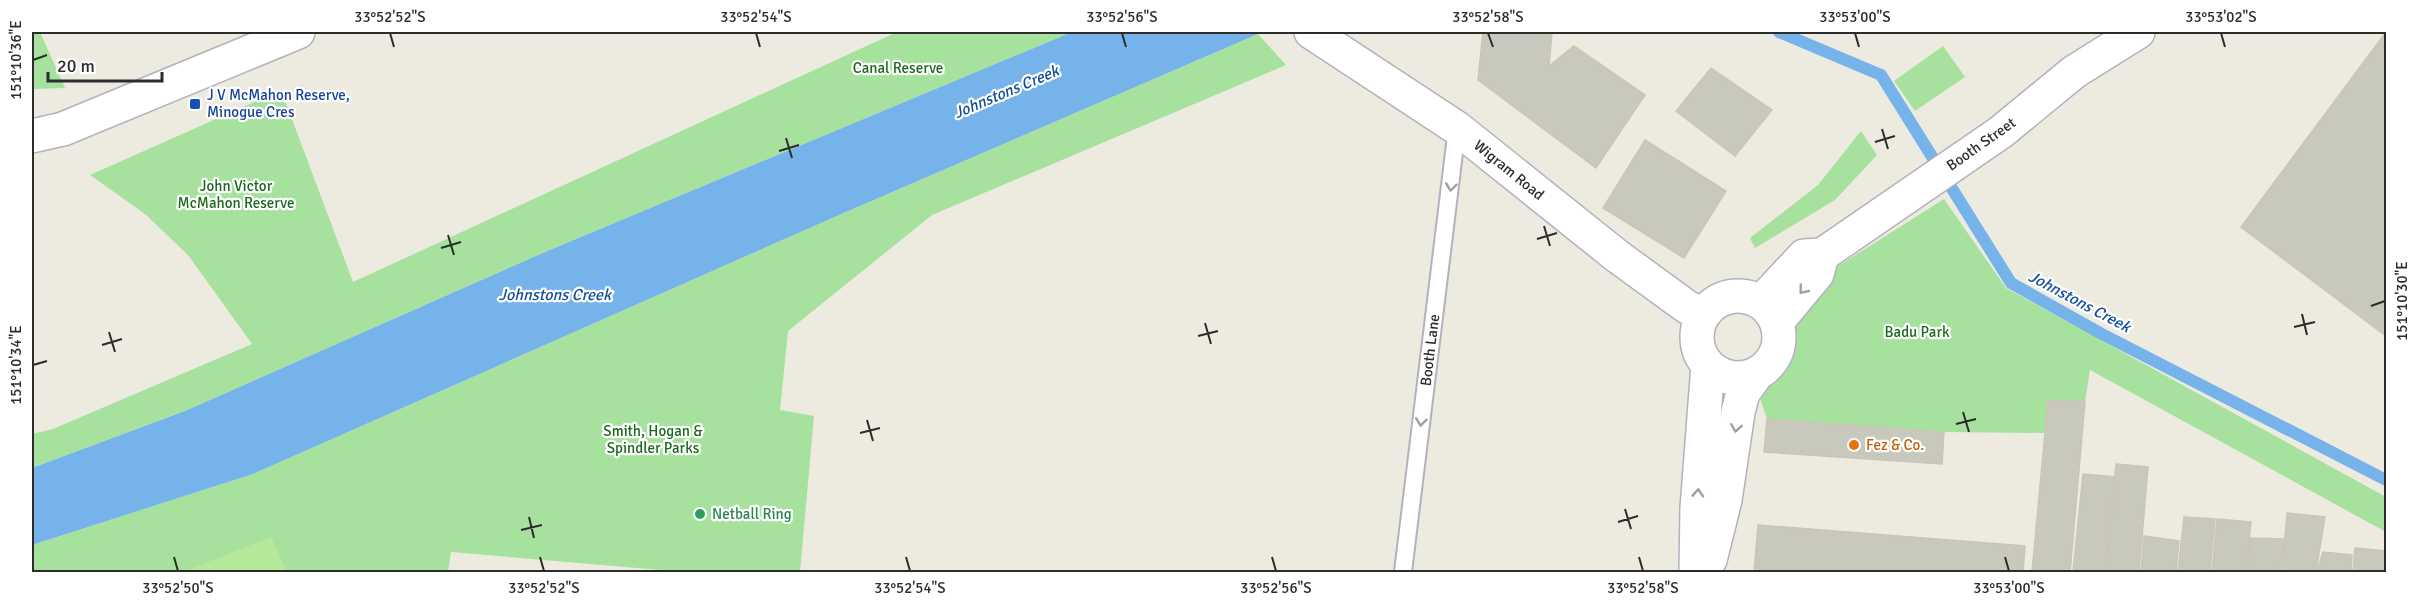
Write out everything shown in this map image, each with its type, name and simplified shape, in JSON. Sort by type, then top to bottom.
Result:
[{"type":"main road","points":[[32,136],[63,129],[298,32]]},
{"type":"main road","name":"Wigram Road","points":[[1311,32],[1456,128],[1617,256],[1687,308],[1703,315]]},
{"type":"main road","name":"Booth Street","points":[[1769,312],[1817,274],[1822,255],[2001,132],[2074,72],[2138,32]]},
{"type":"main road","points":[[1707,573],[1725,500],[1743,393],[1756,375],[1774,358],[1779,347],[1780,334],[1769,312],[1749,296],[1736,295],[1723,298],[1703,315],[1698,328],[1697,341],[1700,354],[1718,373],[1730,378],[1756,375]]},
{"type":"main road","points":[[1696,573],[1697,508],[1708,365]]},
{"type":"lane","name":"Booth Lane","points":[[1403,573],[1456,128]]},
{"type":"green space","points":[[32,32],[40,32],[65,88],[32,89]]},
{"type":"green space","name":"Canal Reserve","points":[[897,32],[1072,32],[545,252],[185,411],[32,468],[32,434],[53,429],[252,344],[188,255],[145,214],[90,175],[281,90],[353,282]]},
{"type":"green space","name":"Smith, Hogan & Spindler Parks","points":[[1258,34],[1286,65],[932,215],[788,331],[780,410],[814,416],[800,572],[684,572],[451,552],[448,572],[32,572],[32,545],[253,474],[839,215]]},
{"type":"green space","points":[[1943,46],[1965,77],[1915,111],[1894,81]]},
{"type":"green space","points":[[1861,131],[1877,155],[1835,200],[1755,248],[1750,238],[1818,185]]},
{"type":"green space","name":"Badu Park","points":[[1944,199],[2006,288],[2386,497],[2386,532],[2090,370],[2085,402],[2048,400],[2045,433],[1944,432],[1767,419],[1757,389],[1779,364],[1811,295],[1835,268]]},
{"type":"green space","points":[[271,537],[287,572],[183,572]]},
{"type":"water","name":"Johnstons Creek","points":[[1072,32],[1255,32],[1258,34],[839,215],[253,474],[32,545],[32,468],[185,411],[545,252]]},
{"type":"building","points":[[1483,32],[1552,32],[1549,66],[1574,46],[1645,95],[1596,168],[1478,80]]},
{"type":"building","points":[[2386,32],[2386,336],[2241,227]]},
{"type":"building","points":[[1711,68],[1772,110],[1735,156],[1676,111]]},
{"type":"building","points":[[1645,140],[1726,191],[1684,258],[1603,208]]},
{"type":"building","points":[[2048,400],[2085,402],[2070,572],[2032,572]]},
{"type":"building","name":"Fez & Co.","points":[[1767,419],[1944,432],[1942,464],[1764,452]]},
{"type":"building","points":[[2116,464],[2148,467],[2139,572],[2106,572]]},
{"type":"building","points":[[2083,474],[2115,477],[2105,572],[2073,572]]},
{"type":"building","points":[[2287,513],[2325,517],[2316,572],[2282,572]]},
{"type":"building","points":[[2184,517],[2215,519],[2210,572],[2178,572]]},
{"type":"building","points":[[2217,519],[2251,522],[2246,572],[2212,572]]},
{"type":"building","points":[[1758,525],[2025,546],[2023,572],[1754,572]]},
{"type":"building","points":[[2144,536],[2179,541],[2176,572],[2141,572]]},
{"type":"building","points":[[2251,538],[2284,539],[2280,572],[2247,572]]},
{"type":"building","points":[[2355,548],[2386,551],[2386,572],[2353,572]]},
{"type":"building","points":[[2323,552],[2352,555],[2351,572],[2317,572]]},
{"type":"waterway","name":"Johnstons Creek","points":[[1779,32],[1881,75],[2011,283],[2100,333],[2386,480]]},
{"type":"place","name":"J V McMahon Reserve, Minogue Cres","points":[[195,104]]},
{"type":"place","name":"Fez & Co.","points":[[1854,445]]},
{"type":"place","name":"Netball Ring","points":[[700,514]]},
{"type":"park label","name":"John Victor McMahon Reserve","points":[[236,194]]}]
